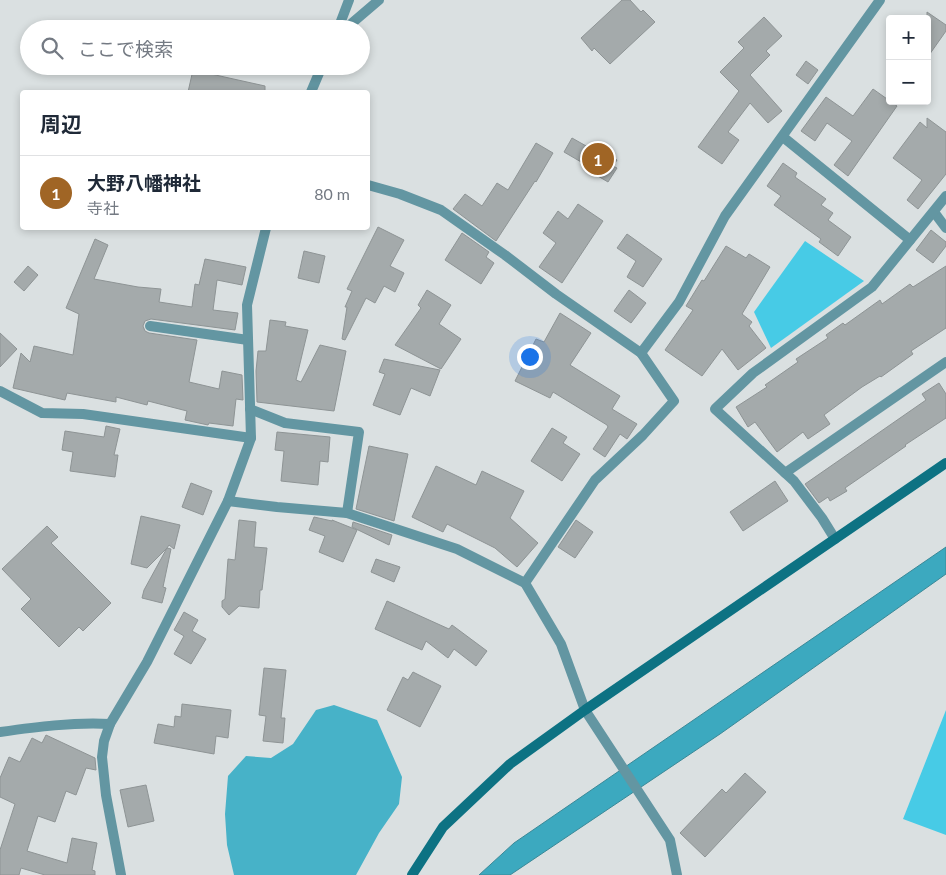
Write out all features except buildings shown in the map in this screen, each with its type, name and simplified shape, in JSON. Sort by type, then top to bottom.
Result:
[{"type":"street","points":[[341,20],[349,0]]},
{"type":"street","points":[[355,20],[379,0]]},
{"type":"street","points":[[641,353],[679,302],[726,216],[880,0]]},
{"type":"street","points":[[313,90],[319,75]]},
{"type":"street","points":[[783,137],[910,240]]},
{"type":"street","points":[[370,186],[400,194],[441,210],[641,353],[674,401],[643,435],[595,480],[525,583]]},
{"type":"street","points":[[835,539],[822,518],[794,481],[715,409],[753,373],[872,286],[946,196]]},
{"type":"street","points":[[934,212],[946,228]]},
{"type":"street","points":[[122,875],[106,795],[102,757],[104,741],[110,724],[147,662],[228,501],[251,438],[247,305],[266,230]]},
{"type":"street","points":[[150,326],[248,340]]},
{"type":"street","points":[[785,473],[946,362]]},
{"type":"street","points":[[0,391],[42,413],[83,414],[251,438]]},
{"type":"street","points":[[250,409],[285,423],[359,432],[347,513]]},
{"type":"street","points":[[412,875],[443,827],[510,764],[584,710],[946,463]]},
{"type":"street","points":[[228,501],[347,513],[457,549],[525,583],[561,644],[584,710],[670,840],[676,875]]},
{"type":"street","points":[[0,732],[64,725],[110,724]]},
{"type":"shaded area","points":[[805,241],[864,281],[771,348],[754,312]]},
{"type":"shaded area","points":[[946,547],[946,574],[720,734],[510,875],[479,875],[514,843]]},
{"type":"shaded area","points":[[334,705],[377,720],[402,777],[399,804],[379,833],[356,875],[234,875],[227,845],[225,814],[228,776],[246,756],[271,758],[293,744],[316,710]]},
{"type":"shaded area","points":[[946,710],[946,835],[903,819]]},
{"type":"place","name":"大野八幡神社","points":[[598,159]]}]
